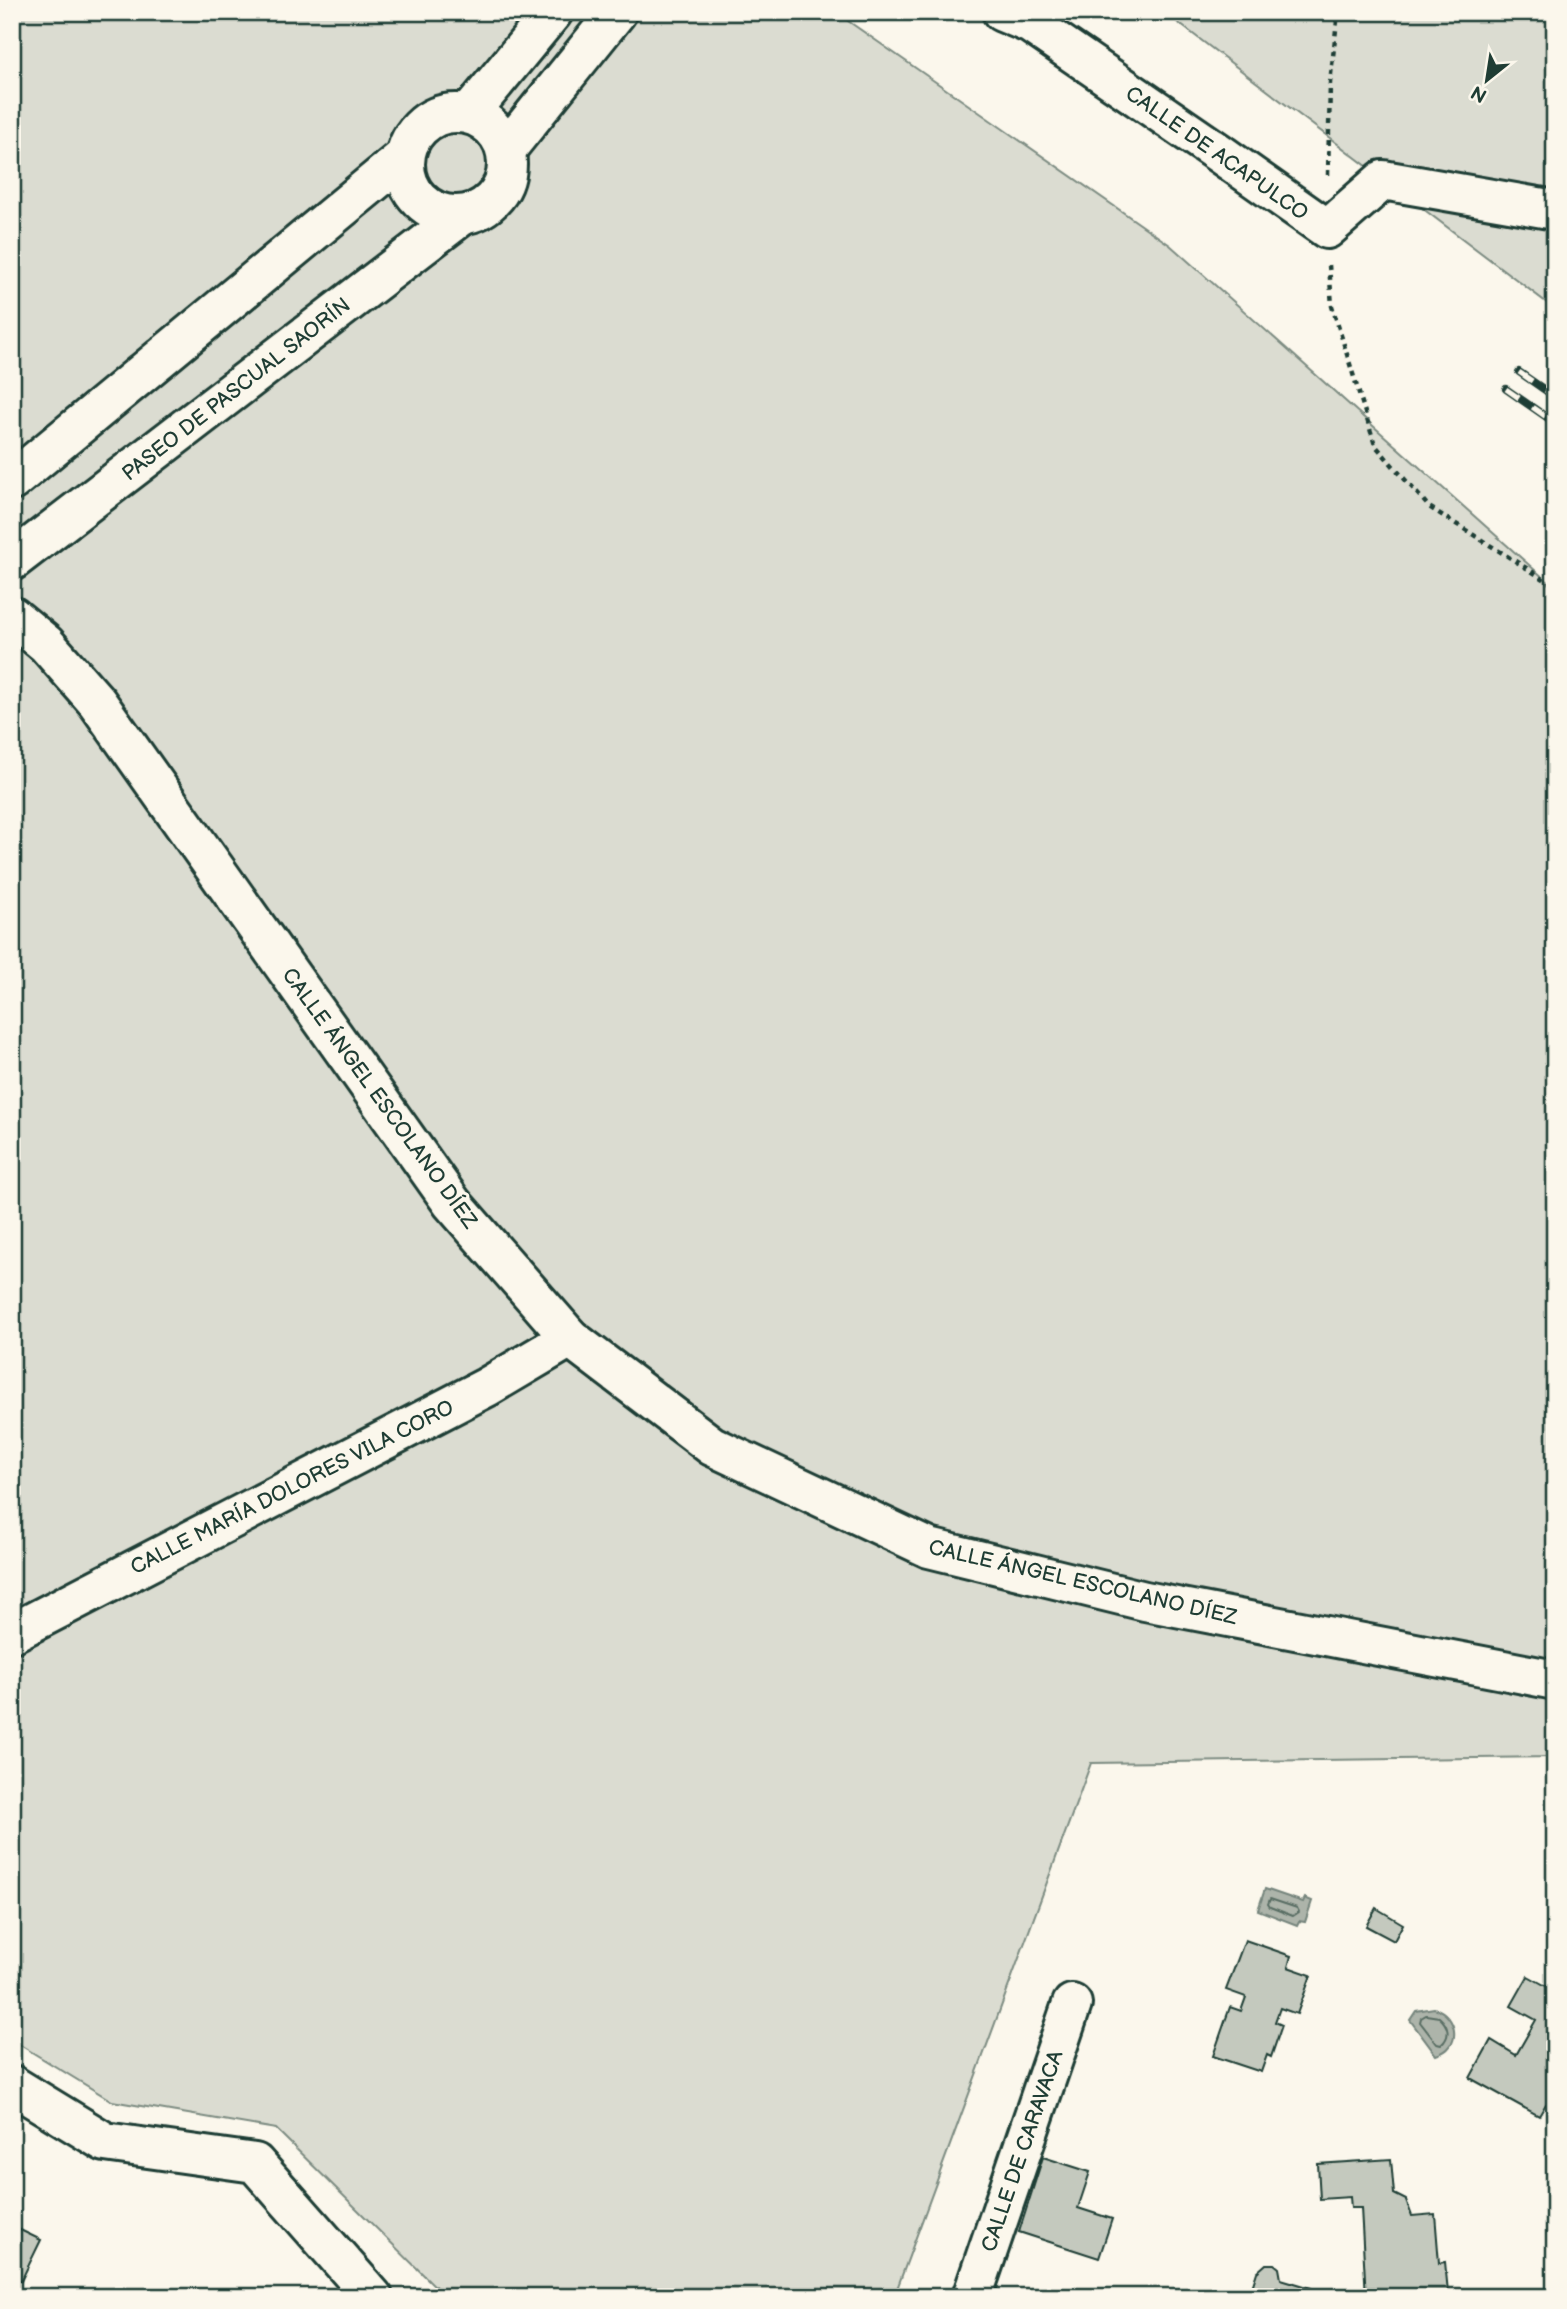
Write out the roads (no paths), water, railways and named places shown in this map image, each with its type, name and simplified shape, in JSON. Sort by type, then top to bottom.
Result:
[{"type":"street","points":[[469,114],[554,12]]},
{"type":"street","points":[[506,150],[617,12]]},
{"type":"street","name":"CALLE DE ACAPULCO","points":[[1002,12],[1031,24],[1327,229],[1383,180],[1555,210]]},
{"type":"street","points":[[452,113],[469,114],[485,122],[498,134],[506,150],[508,167],[503,185],[494,200],[479,210],[460,216],[432,209],[420,200],[405,174],[404,157],[410,142],[420,127],[434,117],[452,113]]},
{"type":"street","points":[[12,481],[404,157]]},
{"type":"street","name":"PASEO DE PASCUAL SAORÍN","points":[[12,561],[460,216]]},
{"type":"street","name":"CALLE ÁNGEL ESCOLANO DÍEZ","points":[[12,616],[46,644],[97,702],[452,1203],[570,1338],[712,1446],[929,1548],[1145,1601],[1555,1680]]},
{"type":"street","name":"CALLE MARÍA DOLORES VILA CORO","points":[[12,1633],[487,1387],[570,1338]]},
{"type":"street","name":"CALLE DE CARAVACA","points":[[972,2297],[1072,2004]]},
{"type":"street","points":[[12,2085],[105,2142],[255,2163],[373,2297]]},
{"type":"water","points":[[1265,1889],[1303,1902],[1305,1898],[1312,1901],[1305,1922],[1299,1921],[1297,1925],[1258,1910]]},
{"type":"water","points":[[1434,2008],[1448,2017],[1454,2031],[1450,2046],[1436,2055],[1410,2020],[1416,2011]]},
{"type":"railway","points":[[1519,372],[1555,397]]},
{"type":"railway","points":[[1506,389],[1555,423]]}]
